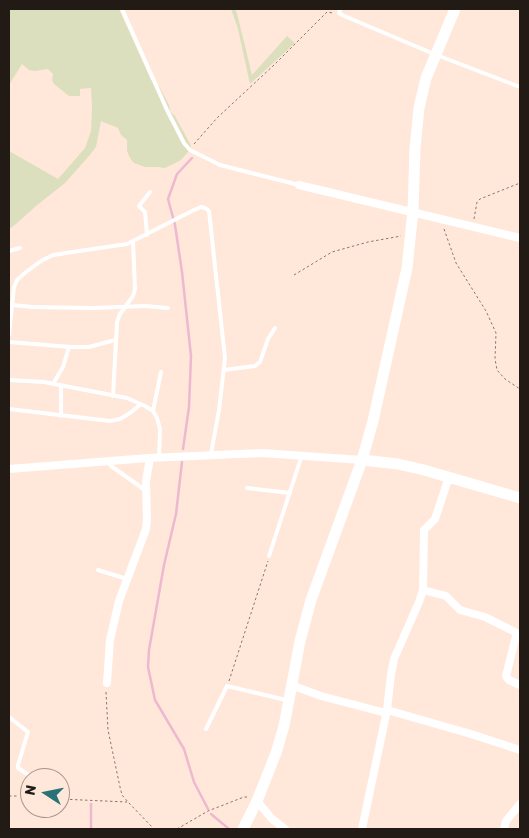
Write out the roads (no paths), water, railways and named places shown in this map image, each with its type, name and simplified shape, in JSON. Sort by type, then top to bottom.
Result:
[{"type":"street","points":[[243,829],[257,801],[276,753],[284,726],[300,641],[311,600],[362,460],[374,420],[407,268],[412,235],[415,148],[419,108],[434,54],[455,9]]},
{"type":"street","points":[[299,185],[520,238]]},
{"type":"street","points":[[9,469],[150,458],[262,453],[302,455],[398,464],[520,498]]},
{"type":"street","points":[[107,683],[112,631],[119,601],[148,520],[145,490],[150,458]]},
{"type":"street","points":[[362,829],[387,711],[394,659],[416,609],[422,590],[423,535],[427,525],[435,519],[449,477]]},
{"type":"street","points":[[422,590],[446,596],[460,610],[485,617],[512,629],[516,636],[506,676],[520,685]]},
{"type":"street","points":[[291,685],[330,698],[387,711],[520,750]]},
{"type":"street","points":[[257,801],[285,829]]},
{"type":"street","points":[[504,829],[506,821],[520,804]]},
{"type":"lane","points":[[122,9],[167,110],[184,143],[190,150],[220,164],[299,185]]},
{"type":"lane","points":[[339,11],[434,54],[520,87]]},
{"type":"lane","points":[[147,235],[145,212],[139,206],[150,192]]},
{"type":"lane","points":[[9,335],[14,286],[17,280],[26,272],[53,256],[127,244],[201,207],[210,210],[225,358],[211,456]]},
{"type":"lane","points":[[113,396],[117,322],[120,314],[133,296],[134,289],[133,241]]},
{"type":"lane","points":[[9,251],[20,248]]},
{"type":"lane","points":[[9,287],[14,286]]},
{"type":"lane","points":[[12,305],[33,307],[93,308],[145,306],[168,308]]},
{"type":"lane","points":[[224,370],[255,366],[260,362],[268,339],[275,328]]},
{"type":"lane","points":[[9,342],[69,347],[98,346],[115,340]]},
{"type":"lane","points":[[53,384],[63,367],[69,347]]},
{"type":"lane","points":[[153,411],[161,372]]},
{"type":"lane","points":[[9,380],[61,385],[128,398],[141,404],[153,411],[157,418],[160,430],[159,458]]},
{"type":"lane","points":[[61,385],[61,416]]},
{"type":"lane","points":[[9,409],[110,421],[125,416],[141,404]]},
{"type":"lane","points":[[269,556],[302,455]]},
{"type":"lane","points":[[108,462],[145,490]]},
{"type":"lane","points":[[247,488],[290,494]]},
{"type":"lane","points":[[98,570],[127,579]]},
{"type":"lane","points":[[206,729],[227,686],[288,700]]},
{"type":"lane","points":[[9,717],[28,732],[18,765],[20,769]]},
{"type":"waterway","points":[[183,449],[189,407],[191,356],[182,272],[175,225],[168,199],[177,174],[192,158]]},
{"type":"waterway","points":[[182,462],[176,514],[164,565],[149,650],[148,667],[155,700],[184,749],[194,782],[208,809]]},
{"type":"waterway","points":[[91,804],[91,829]]},
{"type":"waterway","points":[[211,814],[229,829]]}]
